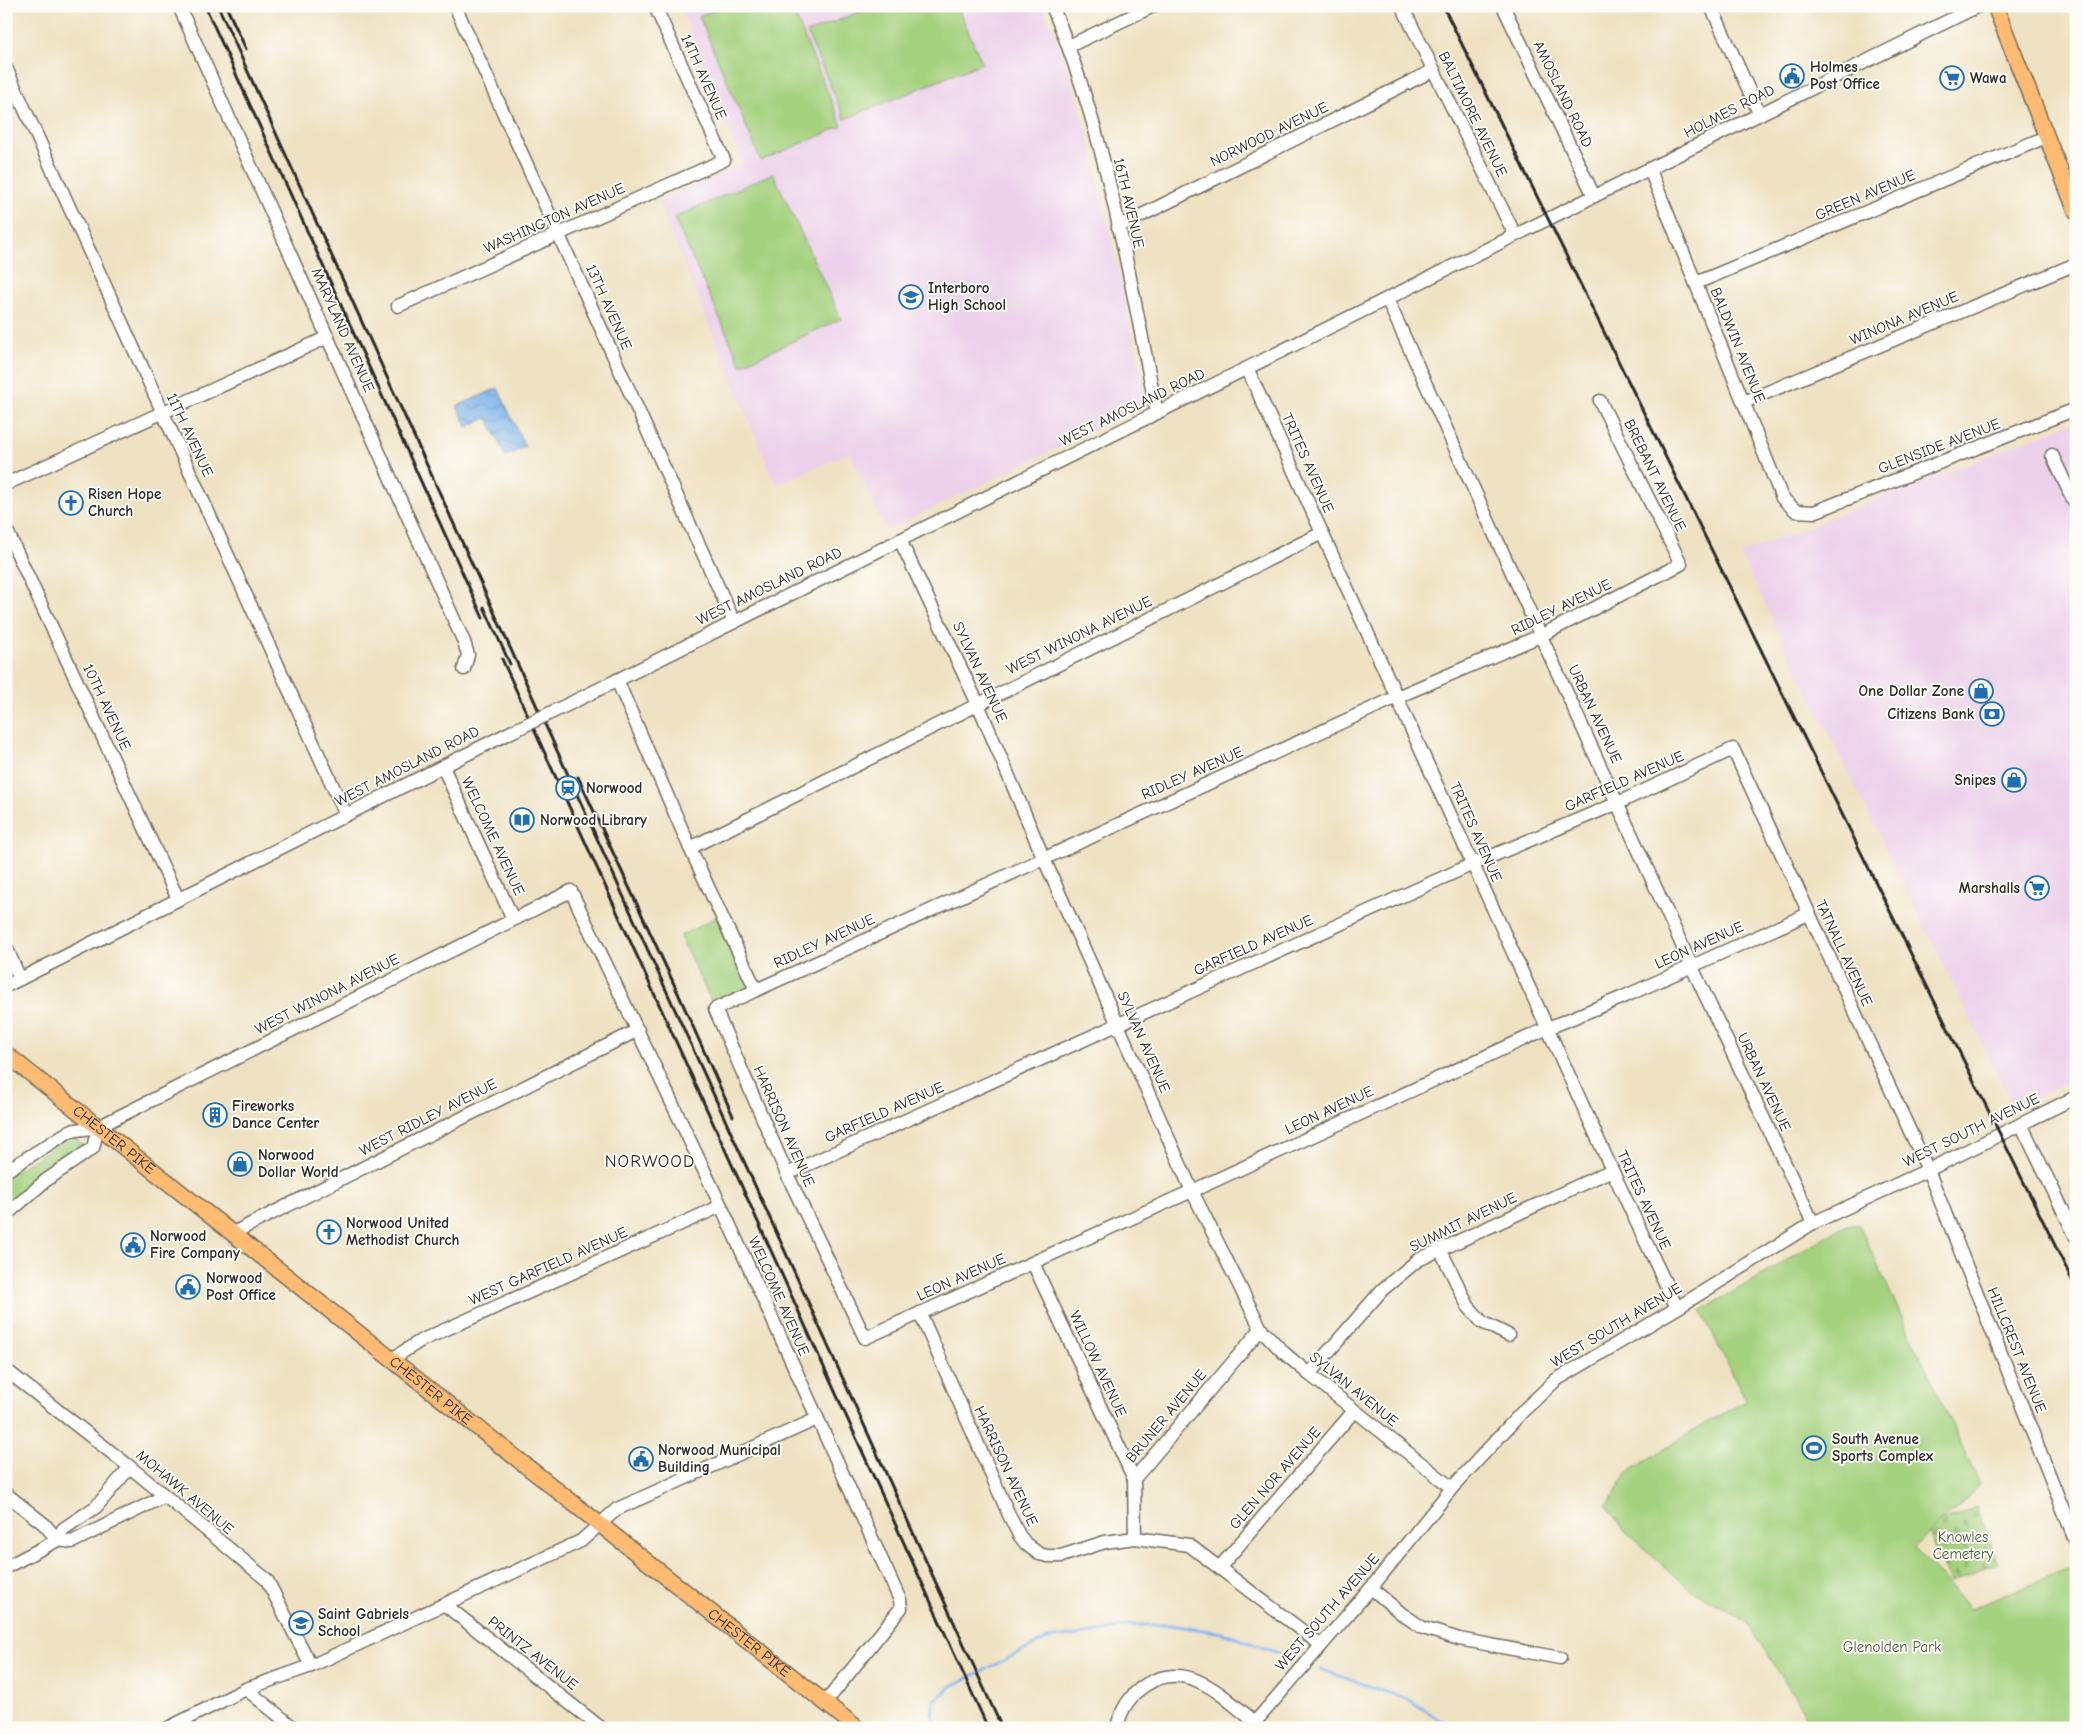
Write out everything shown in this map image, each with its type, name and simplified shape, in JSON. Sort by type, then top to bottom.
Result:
[{"type":"main road","points":[[1995,6],[2076,211]]},
{"type":"main road","name":"CHESTER PIKE","points":[[6,1054],[856,1728]]},
{"type":"street","name":"MARYLAND AVENUE","points":[[179,6],[464,642],[468,655],[464,669]]},
{"type":"street","name":"13TH AVENUE","points":[[455,6],[734,622]]},
{"type":"street","name":"14TH AVENUE","points":[[654,6],[724,160]]},
{"type":"street","name":"16TH AVENUE","points":[[1052,6],[1069,46],[1092,116],[1118,226],[1157,413]]},
{"type":"street","points":[[1069,46],[1153,6]]},
{"type":"street","name":"BALTIMORE AVENUE","points":[[1402,6],[1515,235]]},
{"type":"street","name":"AMOSLAND ROAD","points":[[1503,6],[1594,196]]},
{"type":"street","points":[[1711,6],[1759,113]]},
{"type":"street","name":"HOLMES ROAD","points":[[1548,219],[1978,6]]},
{"type":"street","name":"11TH AVENUE","points":[[6,68],[346,815]]},
{"type":"street","name":"NORWOOD AVENUE","points":[[1118,226],[1434,70]]},
{"type":"street","name":"GREEN AVENUE","points":[[1696,283],[2046,137]]},
{"type":"street","name":"WASHINGTON AVENUE","points":[[398,306],[724,160]]},
{"type":"street","name":"BALDWIN AVENUE","points":[[1650,170],[1782,498],[1796,511],[1814,512]]},
{"type":"street","name":"WEST AMOSLAND ROAD","points":[[6,986],[511,732],[1548,219]]},
{"type":"street","name":"WINONA AVENUE","points":[[1744,402],[2076,264]]},
{"type":"street","name":"URBAN AVENUE","points":[[1387,299],[1691,965],[1813,1223]]},
{"type":"street","points":[[6,484],[328,337]]},
{"type":"street","name":"TRITES AVENUE","points":[[1247,368],[1612,1170],[1677,1308]]},
{"type":"street","name":"BREBANT AVENUE","points":[[1600,401],[1681,564]]},
{"type":"street","name":"GLENSIDE AVENUE","points":[[1814,512],[2076,409]]},
{"type":"street","points":[[2052,455],[2076,506]]},
{"type":"street","name":"10TH AVENUE","points":[[6,529],[178,900]]},
{"type":"street","name":"WEST WINONA AVENUE","points":[[690,848],[1322,533]]},
{"type":"street","name":"SYLVAN AVENUE","points":[[900,540],[978,704],[1044,859],[1192,1191],[1260,1329],[1309,1374],[1452,1488]]},
{"type":"street","name":"RIDLEY AVENUE","points":[[715,1009],[1397,698],[1540,636],[1681,564]]},
{"type":"street","points":[[617,680],[690,848],[756,990]]},
{"type":"street","name":"GARFIELD AVENUE","points":[[787,1174],[1473,864],[1618,803],[1734,749]]},
{"type":"street","name":"TATNALL AVENUE","points":[[1734,749],[1808,914],[1928,1170]]},
{"type":"street","name":"WELCOME AVENUE","points":[[443,767],[513,919]]},
{"type":"street","name":"WEST WINONA AVENUE","points":[[6,1171],[70,1131],[98,1127],[571,891]]},
{"type":"street","name":"WELCOME AVENUE","points":[[571,891],[720,1206],[900,1600],[901,1608],[825,1703]]},
{"type":"street","name":"LEON AVENUE","points":[[865,1338],[1548,1028],[1621,998],[1808,914]]},
{"type":"street","points":[[6,947],[20,979]]},
{"type":"street","name":"HARRISON AVENUE","points":[[715,1009],[787,1174],[865,1338]]},
{"type":"street","name":"WEST RIDLEY AVENUE","points":[[233,1233],[638,1030]]},
{"type":"street","name":"WEST SOUTH AVENUE","points":[[1252,1725],[1371,1588],[1452,1488],[1524,1410],[1556,1380],[1677,1308],[1813,1223],[1928,1170],[2076,1097]]},
{"type":"street","points":[[2021,1124],[2076,1237]]},
{"type":"street","points":[[6,1215],[45,1181],[93,1148],[98,1127]]},
{"type":"street","name":"SUMMIT AVENUE","points":[[1309,1374],[1388,1284],[1418,1260],[1612,1170]]},
{"type":"street","name":"HILLCREST AVENUE","points":[[1928,1170],[2076,1542]]},
{"type":"street","name":"WEST GARFIELD AVENUE","points":[[392,1359],[420,1341],[720,1206]]},
{"type":"street","points":[[1440,1249],[1468,1306],[1482,1322],[1508,1335]]},
{"type":"street","name":"WILLOW AVENUE","points":[[1033,1263],[1134,1479]]},
{"type":"street","name":"HARRISON AVENUE","points":[[920,1314],[1018,1535],[1026,1544],[1039,1554],[1061,1556],[1104,1542],[1135,1538],[1189,1545],[1321,1646]]},
{"type":"street","name":"BRUNER AVENUE","points":[[1135,1538],[1134,1479],[1260,1329]]},
{"type":"street","name":"MOHAWK AVENUE","points":[[6,1370],[130,1467],[163,1497],[267,1580],[311,1666]]},
{"type":"street","name":"GLEN NOR AVENUE","points":[[1220,1567],[1354,1411]]},
{"type":"street","points":[[168,1728],[246,1689],[311,1666],[581,1541],[617,1509],[817,1419]]},
{"type":"street","points":[[58,1540],[63,1529],[96,1507],[130,1467]]},
{"type":"street","points":[[6,1494],[44,1524],[58,1540]]},
{"type":"street","points":[[6,1567],[58,1540],[72,1542],[163,1497]]},
{"type":"street","points":[[1371,1588],[1402,1614],[1423,1628],[1459,1639],[1560,1658]]},
{"type":"street","name":"PRINTZ AVENUE","points":[[444,1604],[602,1728]]},
{"type":"street","points":[[1117,1728],[1119,1718],[1126,1703],[1139,1688],[1158,1678],[1172,1676],[1199,1681],[1221,1695],[1252,1725]]},
{"type":"street","points":[[246,1689],[294,1728]]},
{"type":"shaded area","name":"Interboro High School","points":[[685,6],[834,6],[838,16],[862,6],[1042,6],[1062,48],[1088,136],[1146,393],[1145,405],[886,531],[850,453],[776,485],[658,202],[742,164],[681,8]]},
{"type":"shaded area","points":[[2076,421],[2076,1079],[2014,1108],[1740,554]]},
{"type":"green space","points":[[723,6],[791,6],[842,126],[761,161],[699,16]]},
{"type":"green space","points":[[874,6],[957,6],[982,63],[845,119],[807,33]]},
{"type":"green space","points":[[773,173],[841,319],[741,365],[674,218]]},
{"type":"green space","points":[[721,915],[756,990],[715,1009],[680,936]]},
{"type":"green space","points":[[72,1136],[85,1147],[41,1176],[6,1207],[6,1177]]},
{"type":"green space","name":"South Avenue Sports Complex","points":[[1846,1225],[1859,1225],[1980,1485],[1914,1548],[1971,1609],[2076,1565],[2076,1728],[1814,1728],[1748,1624],[1688,1587],[1624,1531],[1607,1506],[1627,1473],[1704,1424],[1746,1401],[1701,1311]]},
{"type":"green space","name":"Knowles Cemetery","points":[[1976,1507],[1999,1563],[1950,1583],[1927,1528]]},
{"type":"water","points":[[498,388],[525,447],[505,456],[488,418],[467,427],[457,406]]},
{"type":"waterway","points":[[938,1728],[932,1714],[934,1701],[952,1686],[1047,1639],[1100,1632],[1129,1625],[1171,1625],[1222,1633],[1290,1657]]},
{"type":"waterway","points":[[1320,1669],[1409,1700],[1454,1728]]},
{"type":"railway","points":[[205,6],[483,618]]},
{"type":"railway","points":[[218,6],[1002,1728]]},
{"type":"railway","points":[[226,6],[246,49]]},
{"type":"railway","points":[[1443,6],[2076,1288]]},
{"type":"railway","points":[[484,607],[510,664]]},
{"type":"railway","points":[[502,659],[988,1728]]},
{"type":"railway","points":[[578,777],[733,1116]]},
{"type":"place","name":"Holmes Post Office","points":[[1792,76]]},
{"type":"place","name":"Wawa","points":[[1952,78]]},
{"type":"place","name":"Interboro High School","points":[[911,297]]},
{"type":"place","name":"Risen Hope Church","points":[[71,503]]},
{"type":"place","name":"One Dollar Zone","points":[[1981,691]]},
{"type":"place","name":"Citizens Bank","points":[[1992,714]]},
{"type":"place","name":"Snipes","points":[[2014,780]]},
{"type":"place","name":"Norwood","points":[[568,788]]},
{"type":"place","name":"Norwood Library","points":[[522,820]]},
{"type":"place","name":"Marshalls","points":[[2037,888]]},
{"type":"place","name":"Fireworks Dance Center","points":[[215,1115]]},
{"type":"place","name":"Norwood Dollar World","points":[[240,1164]]},
{"type":"place","name":"Norwood United Methodist Church","points":[[329,1232]]},
{"type":"place","name":"Norwood Fire Company","points":[[133,1245]]},
{"type":"place","name":"Norwood Post Office","points":[[188,1287]]},
{"type":"place","name":"South Avenue Sports Complex","points":[[1814,1448]]},
{"type":"place","name":"Norwood Municipal Building","points":[[641,1459]]},
{"type":"place","name":"Saint Gabriels School","points":[[301,1623]]},
{"type":"district","name":"NORWOOD","points":[[650,1161]]},
{"type":"park label","name":"Glenolden Park","points":[[1892,1647]]}]
